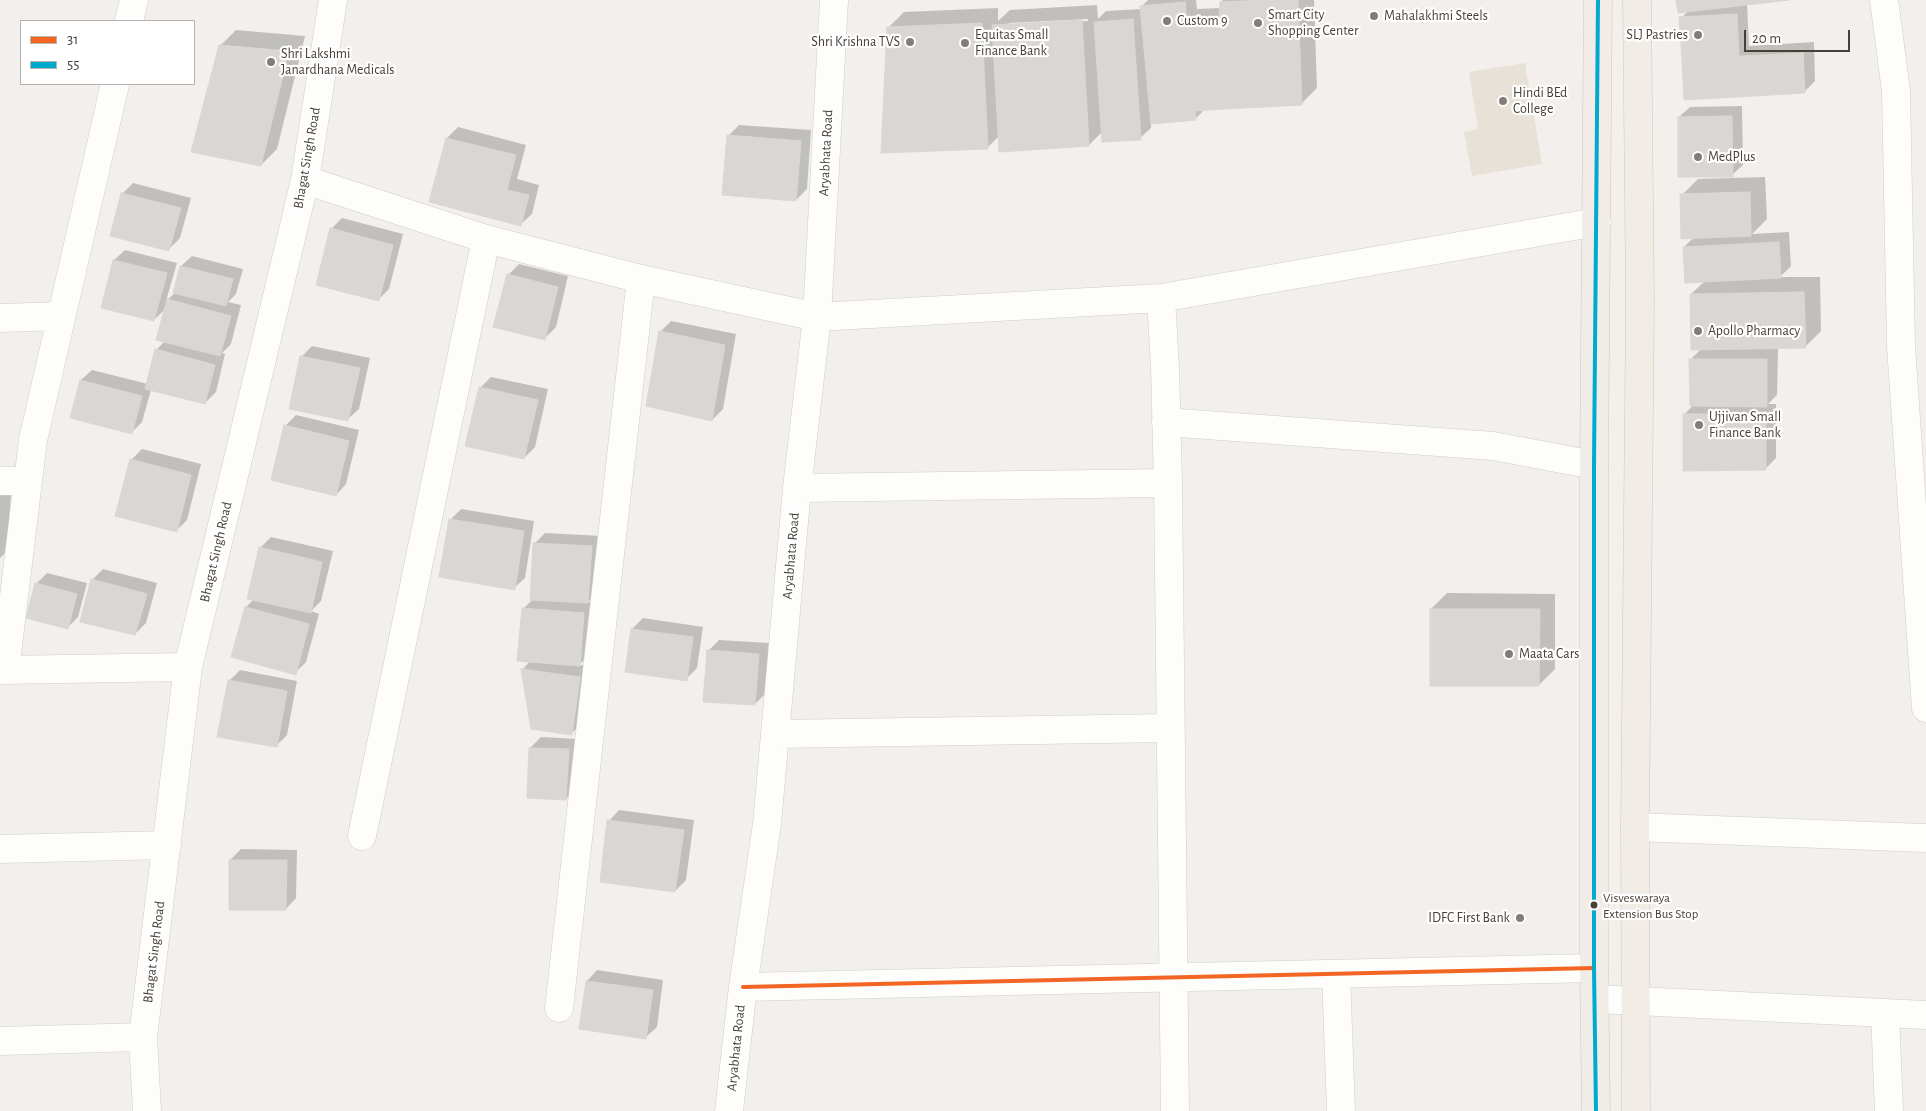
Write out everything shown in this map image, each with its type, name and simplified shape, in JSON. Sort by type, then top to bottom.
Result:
[{"type":"main road","points":[[1596,1111],[1596,1000],[1594,968],[1594,465],[1598,0]]},
{"type":"main road","points":[[1636,1111],[1635,827],[1640,302],[1637,0]]},
{"type":"street","points":[[129,20],[134,0]]},
{"type":"street","name":"Bhagat Singh Road","points":[[147,1111],[143,1037],[188,667],[305,180],[333,0]]},
{"type":"street","name":"Aryabhata Road","points":[[729,1111],[743,987],[767,824],[797,488],[817,317],[834,0]]},
{"type":"street","points":[[1884,0],[1896,91],[1901,346],[1926,708]]},
{"type":"street","points":[[115,85],[33,440],[3,670],[188,667]]},
{"type":"street","points":[[305,180],[486,240],[641,279],[817,317],[1161,298],[1597,222]]},
{"type":"street","points":[[362,836],[486,240]]},
{"type":"street","points":[[560,1008],[641,279]]},
{"type":"street","points":[[1161,298],[1168,483],[1175,1111]]},
{"type":"street","points":[[0,318],[61,316]]},
{"type":"street","points":[[1166,422],[1493,446],[1594,465]]},
{"type":"street","points":[[0,481],[28,481]]},
{"type":"street","points":[[797,488],[1168,483]]},
{"type":"street","points":[[775,734],[1170,728]]},
{"type":"street","points":[[1635,827],[1926,838]]},
{"type":"street","points":[[0,849],[167,845]]},
{"type":"street","points":[[743,987],[1594,968]]},
{"type":"street","points":[[1336,974],[1341,1111]]},
{"type":"street","points":[[1596,1000],[1926,1015]]},
{"type":"street","points":[[1886,1013],[1889,1111]]},
{"type":"street","points":[[0,1041],[143,1037]]},
{"type":"shaded area","name":"Hindi BEd College","points":[[1525,63],[1542,164],[1472,176],[1464,132],[1478,129],[1469,72]]},
{"type":"building","points":[[1298,0],[1302,105],[1224,109],[1219,17],[1220,2]]},
{"type":"building","points":[[1676,0],[1789,0],[1678,13]]},
{"type":"building","points":[[1185,2],[1196,120],[1151,124],[1140,6]]},
{"type":"building","points":[[1737,14],[1739,56],[1682,59],[1679,17]]},
{"type":"building","points":[[1219,17],[1224,109],[1195,111],[1187,20]]},
{"type":"building","points":[[1133,19],[1141,140],[1102,142],[1094,22]]},
{"type":"building","points":[[1082,20],[1089,146],[999,152],[992,25]]},
{"type":"building","points":[[982,23],[988,149],[881,153],[887,27]]},
{"type":"building","points":[[219,45],[289,51],[261,166],[191,152]]},
{"type":"building","points":[[1803,53],[1805,93],[1684,100],[1682,59]]},
{"type":"building","points":[[1732,116],[1733,177],[1678,177],[1678,117]]},
{"type":"building","points":[[727,135],[801,141],[796,201],[722,195]]},
{"type":"building","points":[[446,138],[516,155],[507,190],[529,195],[521,226],[429,202]]},
{"type":"building","points":[[1750,192],[1751,236],[1681,239],[1680,194]]},
{"type":"building","points":[[121,193],[181,208],[169,251],[110,236]]},
{"type":"building","points":[[330,228],[393,245],[379,301],[316,285]]},
{"type":"building","points":[[1779,242],[1781,278],[1685,283],[1683,247]]},
{"type":"building","points":[[113,260],[167,273],[154,321],[101,308]]},
{"type":"building","points":[[180,266],[233,279],[226,306],[173,293]]},
{"type":"building","points":[[507,274],[558,287],[545,340],[493,327]]},
{"type":"building","points":[[1804,292],[1806,348],[1691,350],[1690,294]]},
{"type":"building","points":[[167,299],[231,316],[220,356],[156,340]]},
{"type":"building","points":[[659,331],[725,345],[712,421],[646,406]]},
{"type":"building","points":[[155,349],[215,365],[205,404],[145,389]]},
{"type":"building","points":[[300,356],[360,368],[348,421],[289,409]]},
{"type":"building","points":[[1689,359],[1767,359],[1767,407],[1690,406]]},
{"type":"building","points":[[80,380],[142,396],[132,434],[70,418]]},
{"type":"building","points":[[479,387],[538,400],[524,459],[465,446]]},
{"type":"building","points":[[1683,414],[1766,414],[1766,470],[1683,471]]},
{"type":"building","points":[[284,425],[349,441],[336,496],[271,480]]},
{"type":"building","points":[[130,459],[191,475],[177,532],[115,516]]},
{"type":"building","points":[[449,519],[524,531],[515,590],[439,577]]},
{"type":"building","points":[[533,543],[592,546],[588,603],[530,600]]},
{"type":"building","points":[[259,547],[322,562],[311,613],[247,599]]},
{"type":"building","points":[[91,579],[147,594],[135,635],[80,622]]},
{"type":"building","points":[[35,583],[77,594],[68,629],[26,618]]},
{"type":"building","points":[[245,607],[309,624],[296,675],[231,657]]},
{"type":"building","points":[[522,608],[584,613],[580,666],[517,661]]},
{"type":"building","points":[[1430,609],[1540,609],[1539,686],[1430,686]]},
{"type":"building","points":[[631,629],[693,637],[687,681],[625,672]]},
{"type":"building","points":[[707,650],[759,654],[755,705],[703,702]]},
{"type":"building","points":[[521,669],[580,677],[572,735],[531,729]]},
{"type":"building","points":[[228,680],[287,691],[277,747],[217,737]]},
{"type":"building","points":[[529,748],[569,749],[566,800],[527,798]]},
{"type":"building","points":[[607,820],[684,830],[675,892],[600,882]]},
{"type":"building","points":[[229,860],[287,860],[286,910],[229,910]]},
{"type":"building","points":[[586,981],[653,990],[646,1039],[579,1029]]},
{"type":"transit line","name":"55","points":[[1596,1111],[1594,968],[1594,465],[1598,0]]},
{"type":"transit line","name":"31","points":[[743,987],[1594,968]]},
{"type":"place","name":"Mahalakhmi Steels","points":[[1374,16]]},
{"type":"place","name":"Custom 9","points":[[1167,21]]},
{"type":"place","name":"Smart City Shopping Center","points":[[1258,23]]},
{"type":"place","name":"SLJ Pastries","points":[[1698,35]]},
{"type":"place","name":"Shri Krishna TVS","points":[[910,42]]},
{"type":"place","name":"Equitas Small Finance Bank","points":[[965,43]]},
{"type":"place","name":"Shri Lakshmi Janardhana Medicals","points":[[271,62]]},
{"type":"place","name":"Hindi BEd College","points":[[1503,101]]},
{"type":"place","name":"MedPlus","points":[[1698,157]]},
{"type":"place","name":"Apollo Pharmacy","points":[[1698,331]]},
{"type":"place","name":"Ujjivan Small Finance Bank","points":[[1699,425]]},
{"type":"place","name":"Maata Cars","points":[[1509,654]]},
{"type":"place","name":"Visveswaraya Extension Bus Stop","points":[[1594,905]]},
{"type":"place","name":"IDFC First Bank","points":[[1520,918]]}]
